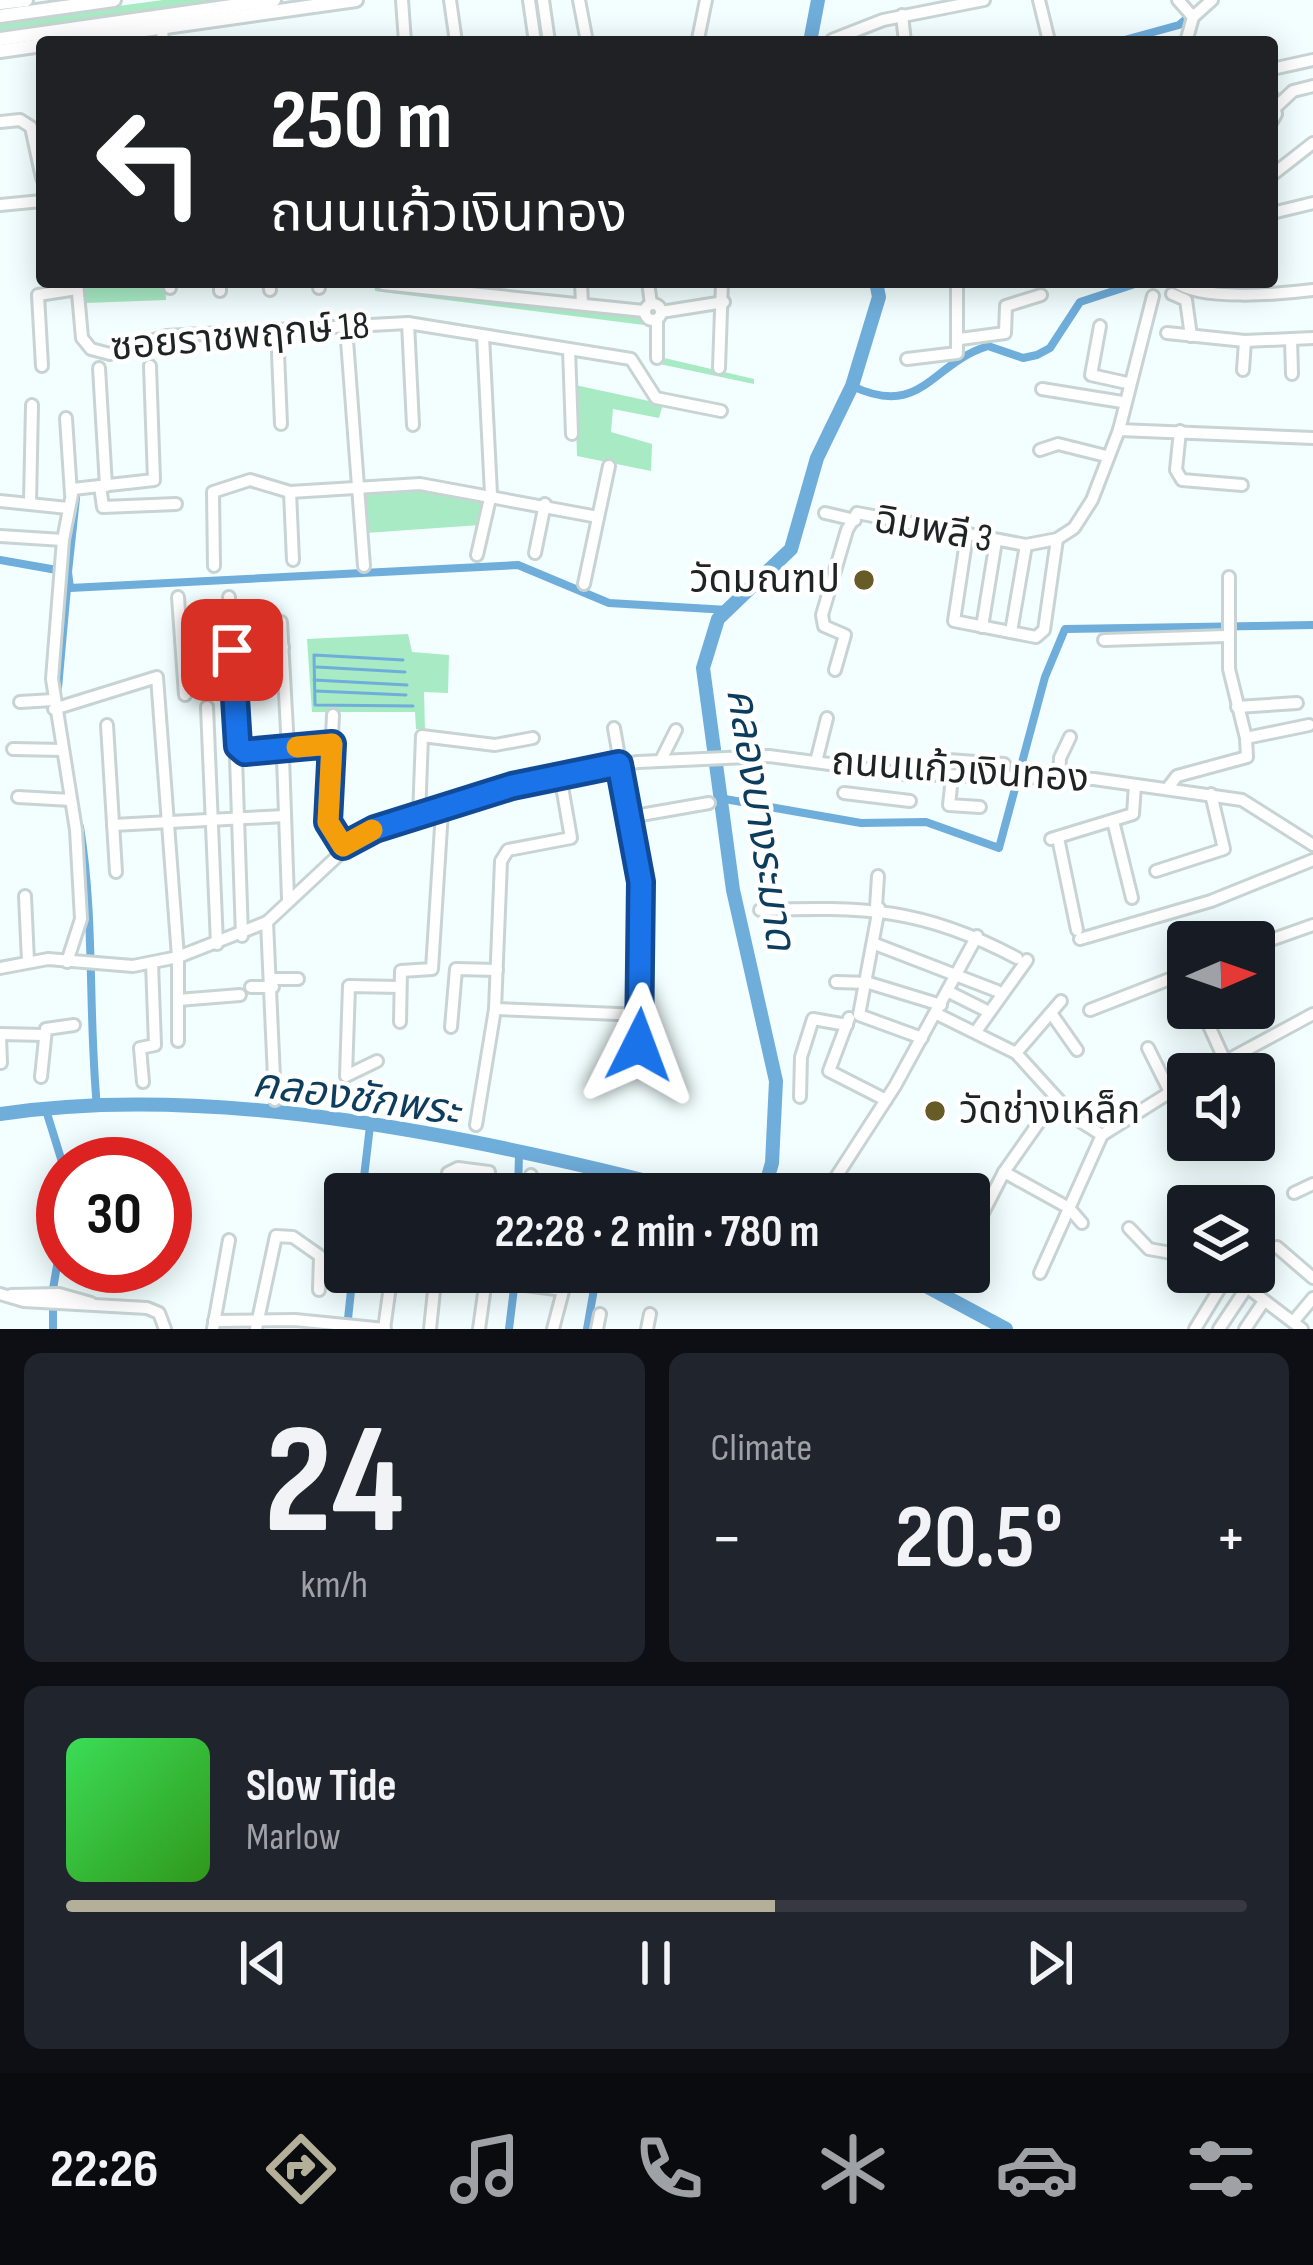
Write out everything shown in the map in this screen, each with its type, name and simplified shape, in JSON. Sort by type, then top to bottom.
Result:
[{"type":"main road","points":[[0,3],[24,0]]},
{"type":"main road","points":[[0,16],[114,0]]},
{"type":"main road","points":[[0,39],[274,0]]},
{"type":"main road","points":[[158,36],[356,0]]},
{"type":"main road","points":[[0,52],[36,46]]},
{"type":"street","points":[[402,0],[405,36]]},
{"type":"street","points":[[451,0],[455,36]]},
{"type":"street","points":[[529,0],[542,36]]},
{"type":"street","points":[[543,0],[544,36]]},
{"type":"street","points":[[579,0],[586,36]]},
{"type":"street","points":[[699,36],[706,0]]},
{"type":"street","points":[[843,36],[902,15],[984,0]]},
{"type":"street","points":[[1039,0],[1048,36]]},
{"type":"street","points":[[1178,0],[1193,16]]},
{"type":"street","points":[[1188,36],[1193,16],[1212,0]]},
{"type":"street","points":[[902,15],[904,36]]},
{"type":"street","points":[[1278,69],[1313,60]]},
{"type":"street","points":[[1278,100],[1313,86]]},
{"type":"street","points":[[0,122],[20,120],[31,127],[36,150]]},
{"type":"street","points":[[1278,170],[1313,143]]},
{"type":"street","points":[[0,205],[36,202]]},
{"type":"street","points":[[1278,211],[1313,202]]},
{"type":"street","points":[[42,366],[38,295],[65,288]]},
{"type":"street","name":"ซอยราชพฤกษ์ 18","points":[[77,288],[82,338],[102,353],[122,353],[166,336],[408,323],[636,361],[652,395],[721,411]]},
{"type":"street","points":[[462,288],[653,311],[724,302]]},
{"type":"street","points":[[518,288],[519,298]]},
{"type":"street","points":[[581,288],[582,304]]},
{"type":"street","points":[[649,288],[657,358]]},
{"type":"street","points":[[719,368],[723,288]]},
{"type":"street","points":[[907,359],[951,356],[960,339],[957,288]]},
{"type":"street","points":[[1174,288],[1238,293],[1313,290]]},
{"type":"street","points":[[1174,288],[1186,300],[1192,336]]},
{"type":"street","points":[[960,339],[1007,332],[1006,306],[1041,295]]},
{"type":"street","points":[[967,535],[954,620],[1036,637],[1044,630],[1057,539],[1081,522],[1118,430],[1126,382],[1153,296]]},
{"type":"street","points":[[408,323],[413,424]]},
{"type":"street","points":[[1100,326],[1090,375],[1126,382]]},
{"type":"street","points":[[346,327],[364,566]]},
{"type":"street","points":[[277,330],[281,424]]},
{"type":"street","points":[[1167,333],[1245,341],[1313,338]]},
{"type":"street","points":[[477,555],[491,494],[483,336]]},
{"type":"street","points":[[1291,339],[1292,374]]},
{"type":"street","points":[[1243,370],[1245,341]]},
{"type":"street","points":[[569,350],[572,434]]},
{"type":"street","points":[[71,494],[79,487],[154,480],[151,366]]},
{"type":"street","points":[[99,368],[103,507],[176,504]]},
{"type":"street","points":[[1042,389],[1122,402]]},
{"type":"street","points":[[30,503],[32,405]]},
{"type":"street","points":[[66,418],[71,494],[63,540],[53,706],[71,800],[82,920],[67,962]]},
{"type":"street","points":[[1118,430],[1313,438]]},
{"type":"street","points":[[1075,448],[1078,431]]},
{"type":"street","points":[[1180,431],[1176,470],[1181,480],[1242,485]]},
{"type":"street","points":[[1040,450],[1053,444],[1106,456]]},
{"type":"street","points":[[584,584],[609,466]]},
{"type":"street","points":[[214,566],[211,502],[218,487],[250,480],[290,492],[420,484],[598,517]]},
{"type":"street","points":[[290,492],[293,560]]},
{"type":"street","points":[[0,501],[68,508]]},
{"type":"street","points":[[535,553],[545,505]]},
{"type":"street","name":"ฉิมพลี 3","points":[[835,670],[845,635],[824,626],[822,615],[847,530],[862,512],[996,541],[1026,545],[1057,539]]},
{"type":"street","points":[[825,513],[855,520]]},
{"type":"street","points":[[0,536],[63,540]]},
{"type":"street","points":[[982,627],[996,541]]},
{"type":"street","points":[[1011,632],[1026,545]]},
{"type":"street","points":[[1167,789],[1177,776],[1247,757],[1226,630],[1229,577]]},
{"type":"street","points":[[178,597],[185,694]]},
{"type":"street","points":[[229,597],[238,746],[245,752],[286,752],[332,744]]},
{"type":"street","points":[[281,622],[288,899]]},
{"type":"street","points":[[1104,640],[1226,630]]},
{"type":"street","points":[[182,652],[283,646]]},
{"type":"street","points":[[20,702],[69,705],[157,675],[178,958],[178,1041]]},
{"type":"street","points":[[1237,707],[1298,703]]},
{"type":"street","points":[[207,707],[218,944]]},
{"type":"street","points":[[333,715],[328,822],[343,846]]},
{"type":"street","points":[[816,762],[827,718]]},
{"type":"street","points":[[106,725],[116,872]]},
{"type":"street","points":[[1246,738],[1309,725]]},
{"type":"street","points":[[614,728],[641,882],[640,1058]]},
{"type":"street","points":[[661,760],[676,730]]},
{"type":"street","points":[[419,817],[422,736],[495,745],[533,738]]},
{"type":"street","points":[[1059,780],[1060,758],[1070,737]]},
{"type":"street","points":[[13,749],[63,750]]},
{"type":"street","name":"ถนนแก้วเงินทอง","points":[[0,968],[28,961],[94,966],[178,958],[242,936],[267,922],[343,846],[375,829],[560,775],[661,760],[750,755],[948,777],[1059,780],[1211,794],[1253,806],[1313,845]]},
{"type":"street","points":[[236,758],[242,936]]},
{"type":"street","points":[[980,807],[949,805],[948,760],[1004,764]]},
{"type":"street","points":[[874,797],[878,771]]},
{"type":"street","points":[[476,1125],[495,1009],[504,853],[572,838],[560,775]]},
{"type":"street","points":[[1135,785],[1135,812],[1055,838],[1078,934],[1211,901],[1313,860]]},
{"type":"street","points":[[844,793],[910,801]]},
{"type":"street","points":[[1156,872],[1224,849],[1211,794]]},
{"type":"street","points":[[18,797],[71,800]]},
{"type":"street","points":[[629,817],[710,803]]},
{"type":"street","points":[[400,1022],[401,971],[432,969],[442,811]]},
{"type":"street","points":[[113,825],[285,816]]},
{"type":"street","points":[[1113,821],[1132,898]]},
{"type":"street","points":[[878,876],[875,944],[859,1015],[922,1038]]},
{"type":"street","points":[[25,896],[28,961]]},
{"type":"street","points":[[760,910],[878,907],[977,937],[1022,959],[977,1030]]},
{"type":"street","points":[[267,922],[280,1047],[275,1100]]},
{"type":"street","points":[[1275,939],[1313,925]]},
{"type":"street","points":[[839,1173],[939,1010],[977,937]]},
{"type":"street","points":[[875,944],[959,972],[997,991]]},
{"type":"street","points":[[142,1082],[140,1048],[155,1045],[152,963]]},
{"type":"street","points":[[451,1027],[455,969],[497,970]]},
{"type":"street","points":[[178,1000],[298,979]]},
{"type":"street","points":[[1090,1010],[1167,980]]},
{"type":"street","points":[[836,982],[869,983],[977,1030],[1016,1053],[1056,1098],[1102,1135]]},
{"type":"street","points":[[376,1060],[346,1076],[349,986],[400,987]]},
{"type":"street","points":[[949,992],[986,1010]]},
{"type":"street","points":[[1016,1053],[1061,1001]]},
{"type":"street","points":[[495,1009],[642,1015]]},
{"type":"street","points":[[1051,1012],[1077,1050]]},
{"type":"street","points":[[1240,1053],[1313,1014]]},
{"type":"street","points":[[800,1097],[801,1057],[814,1019],[849,1022],[829,1070],[886,1100]]},
{"type":"street","points":[[41,1077],[49,1024],[74,1025]]},
{"type":"street","points":[[1,1063],[0,1035],[44,1034]]},
{"type":"street","points":[[260,1052],[280,1047]]},
{"type":"street","points":[[1148,1048],[1167,1088]]},
{"type":"street","points":[[1040,1273],[1102,1135],[1167,1091]]},
{"type":"street","points":[[990,1199],[1056,1098]]},
{"type":"street","points":[[449,1173],[450,1168],[489,1173]]},
{"type":"street","points":[[1004,1172],[1069,1208],[1082,1223]]},
{"type":"street","points":[[1294,1192],[1313,1184]]},
{"type":"street","points":[[1130,1228],[1149,1249],[1167,1252]]},
{"type":"street","points":[[256,1325],[276,1236],[293,1237],[320,1256],[319,1290]]},
{"type":"street","points":[[229,1240],[213,1325],[331,1323],[384,1329],[389,1293]]},
{"type":"street","points":[[1276,1247],[1313,1278]]},
{"type":"street","points":[[430,1329],[434,1293]]},
{"type":"street","points":[[478,1329],[484,1293]]},
{"type":"street","points":[[554,1329],[562,1293]]},
{"type":"street","points":[[1195,1329],[1216,1293]]},
{"type":"street","points":[[1219,1329],[1243,1293]]},
{"type":"street","points":[[1254,1293],[1297,1326],[1313,1298]]},
{"type":"street","points":[[15,1295],[152,1310],[165,1329]]},
{"type":"street","points":[[1245,1329],[1264,1301]]},
{"type":"street","points":[[597,1329],[600,1314]]},
{"type":"street","points":[[647,1329],[650,1314]]},
{"type":"green space","points":[[163,0],[221,0],[0,32],[0,22]]},
{"type":"green space","points":[[85,288],[165,288],[166,300],[86,303]]},
{"type":"green space","points":[[424,288],[642,314],[657,325],[660,357],[754,379],[754,384],[650,362],[652,326],[375,291]]},
{"type":"green space","points":[[575,385],[663,404],[659,418],[613,409],[611,432],[652,444],[651,471],[577,456]]},
{"type":"green space","points":[[418,489],[485,502],[480,525],[365,533],[362,494]]},
{"type":"green space","points":[[408,634],[412,652],[449,655],[448,693],[424,692],[425,730],[416,729],[415,712],[312,712],[307,639]]},
{"type":"waterway","name":"คลองบางระมาด","points":[[811,36],[818,0]]},
{"type":"waterway","points":[[1139,36],[1186,19]]},
{"type":"waterway","name":"คลองบางระมาด","points":[[769,1173],[776,1081],[733,890],[703,668],[718,619],[791,549],[817,458],[852,386],[879,297],[877,288]]},
{"type":"waterway","points":[[852,386],[876,394],[910,393],[988,346],[1023,358],[1037,355],[1050,348],[1080,302],[1123,288]]},
{"type":"waterway","points":[[68,572],[76,498]]},
{"type":"waterway","points":[[0,560],[68,572],[70,588],[518,565],[609,603],[728,610]]},
{"type":"waterway","points":[[58,688],[67,588]]},
{"type":"waterway","points":[[719,798],[861,823],[926,822],[999,848],[1045,677],[1065,629],[1313,625]]},
{"type":"waterway","points":[[403,660],[314,655],[315,705],[413,706]]},
{"type":"waterway","points":[[317,667],[405,672]]},
{"type":"waterway","points":[[314,680],[407,685]]},
{"type":"waterway","points":[[316,691],[406,695]]},
{"type":"waterway","points":[[80,827],[88,897],[97,1107]]},
{"type":"waterway","name":"คลองชักพระ","points":[[0,1114],[84,1106],[261,1110],[441,1136],[610,1173]]},
{"type":"waterway","points":[[45,1107],[54,1137]]},
{"type":"waterway","points":[[364,1173],[370,1126]]},
{"type":"waterway","points":[[519,1153],[519,1173]]},
{"type":"waterway","points":[[53,1293],[53,1329]]},
{"type":"waterway","points":[[347,1328],[351,1293]]},
{"type":"waterway","points":[[509,1329],[513,1293]]},
{"type":"waterway","points":[[587,1329],[593,1293]]},
{"type":"waterway","name":"คลองชักพระ","points":[[939,1293],[1006,1329]]},
{"type":"slow traffic","points":[[297,747],[332,744],[328,822],[343,846],[372,830]]},
{"type":"place","name":"วัดมณฑป","points":[[864,580]]},
{"type":"place","name":"วัดช่างเหล็ก","points":[[935,1111]]},
{"type":"route","points":[[232,650],[238,746],[245,752],[332,744],[328,822],[343,846],[375,829],[512,786],[619,764],[641,882],[639,1045]]}]
